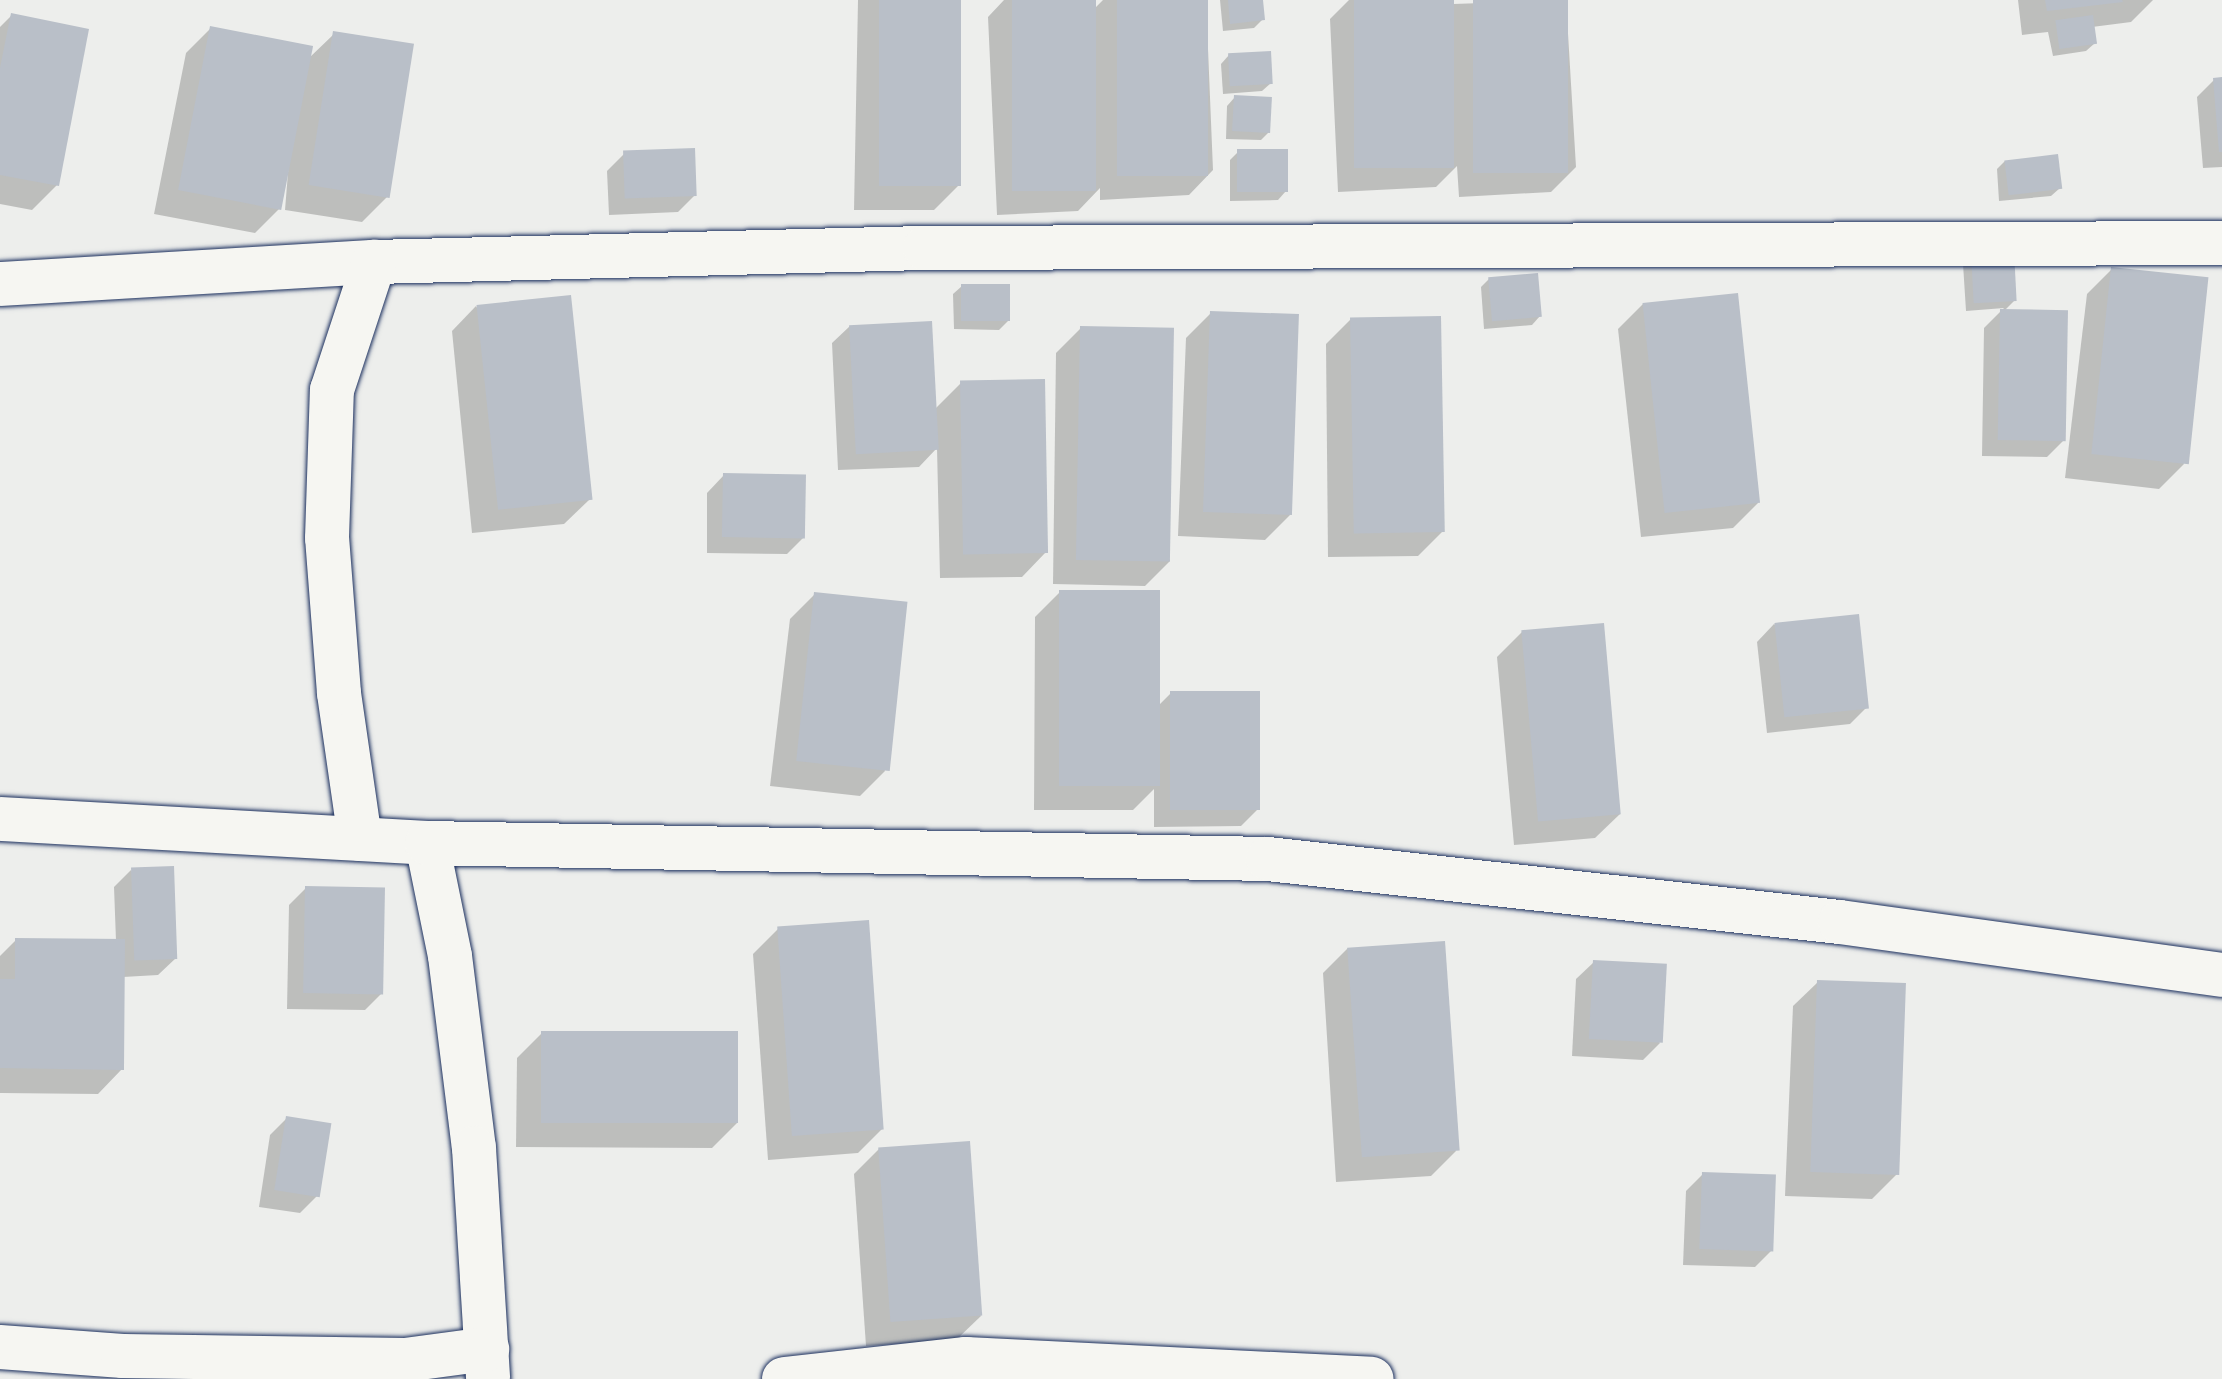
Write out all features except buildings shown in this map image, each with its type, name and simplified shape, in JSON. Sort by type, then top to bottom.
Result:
[{"type":"street","points":[[0,284],[374,262],[941,248],[2222,243]]},
{"type":"street","points":[[360,839],[339,693],[327,538],[332,390],[374,262]]},
{"type":"street","points":[[0,819],[427,843],[1268,859],[1840,922],[2222,975]]},
{"type":"street","points":[[0,1347],[123,1356],[488,1364],[474,1148],[450,956],[427,843]]},
{"type":"street","points":[[784,1379],[966,1359],[1372,1379]]}]
